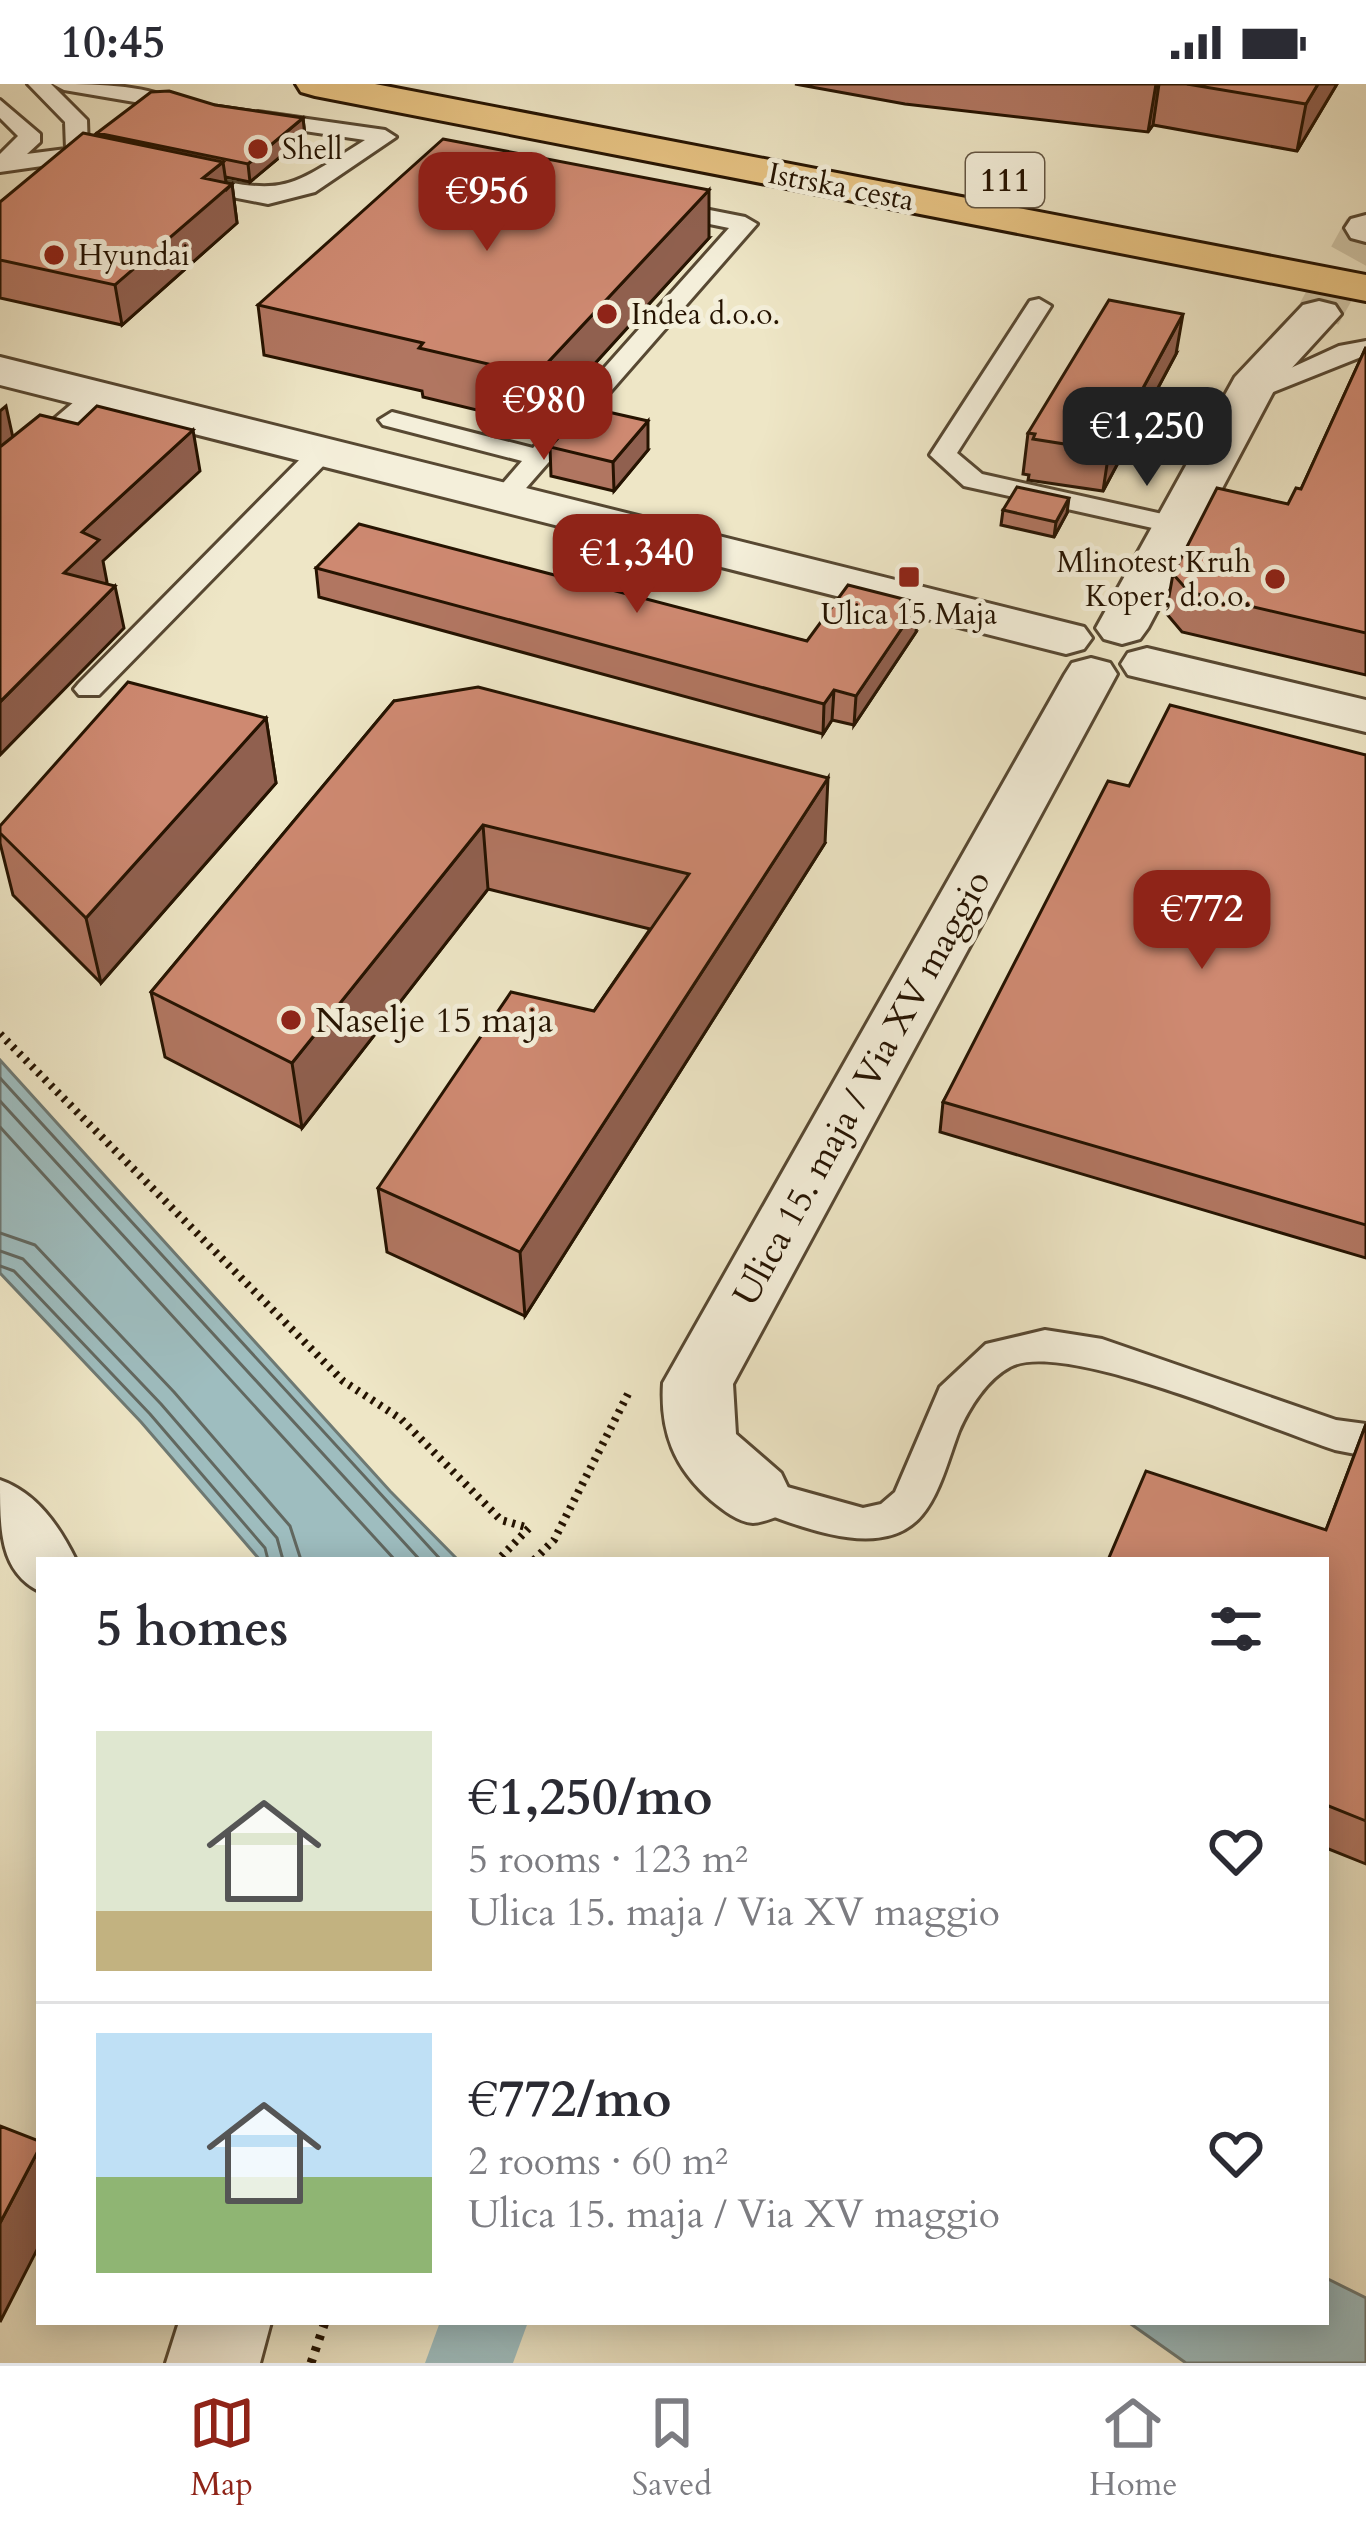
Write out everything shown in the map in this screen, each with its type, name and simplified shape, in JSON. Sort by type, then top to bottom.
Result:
[{"type":"highway","name":"Istrska cesta","points":[[315,84],[1366,288]]},
{"type":"highway","name":"Istrska cesta","points":[[507,84],[1366,249]]},
{"type":"highway","points":[[385,136],[475,133],[608,142]]},
{"type":"street","name":"Ulica 15. maja / Via XV maggio","points":[[755,1494],[710,1457],[695,1423],[698,1383],[1258,377],[1319,314]]},
{"type":"street","points":[[0,370],[1366,716]]},
{"type":"street","points":[[0,1510],[38,1557]]},
{"type":"street","points":[[214,2363],[224,2325]]},
{"type":"lane","points":[[38,84],[76,120],[77,154],[70,172],[56,183]]},
{"type":"lane","points":[[64,84],[164,101]]},
{"type":"lane","points":[[2,164],[29,142],[29,134],[6,112]]},
{"type":"lane","points":[[239,115],[385,136]]},
{"type":"lane","points":[[164,177],[268,197],[307,187],[385,136]]},
{"type":"lane","points":[[2,164],[77,154],[123,169]]},
{"type":"lane","points":[[504,497],[745,224],[638,202]]},
{"type":"lane","points":[[1040,306],[943,455],[973,480],[1175,525]]},
{"type":"lane","points":[[1250,393],[1348,351],[1366,348]]},
{"type":"lane","points":[[0,478],[97,395]]},
{"type":"lane","points":[[392,420],[539,457]]},
{"type":"lane","points":[[89,688],[323,451]]},
{"type":"lane","points":[[755,1494],[863,1525],[892,1518],[910,1502],[954,1398],[999,1354],[1045,1345],[1102,1354],[1335,1435],[1366,1440]]},
{"type":"path","points":[[0,1034],[343,1381],[401,1419],[501,1520],[529,1528],[501,1557]]},
{"type":"path","points":[[537,1557],[554,1540]]},
{"type":"path","points":[[311,2363],[325,2325]]},
{"type":"water","points":[[0,1060],[455,1557],[257,1557],[141,1422],[0,1273]]},
{"type":"water","points":[[1329,2280],[1366,2298],[1366,2363],[1186,2363],[1132,2325],[1329,2325]]},
{"type":"building","points":[[1187,84],[1318,84],[1306,104]]},
{"type":"building","points":[[169,91],[215,105],[303,118],[248,164],[97,133],[151,92]]},
{"type":"building","points":[[83,133],[223,162],[203,178],[232,184],[115,285],[0,260],[0,202]]},
{"type":"building","points":[[443,139],[709,190],[536,375],[258,305]]},
{"type":"building","points":[[1109,300],[1183,314],[1109,451],[1033,439],[1035,434],[1028,433]]},
{"type":"building","points":[[1366,347],[1366,633],[1189,592],[1173,574],[1217,488],[1288,504],[1296,488],[1301,489]]},
{"type":"building","points":[[97,406],[193,430],[82,532],[99,540],[64,573],[115,586],[0,702],[0,447],[40,415],[78,424]]},
{"type":"building","points":[[586,407],[648,421],[613,462],[550,447]]},
{"type":"building","points":[[1017,487],[1069,498],[1056,522],[1003,510]]},
{"type":"building","points":[[359,524],[807,641],[848,585],[919,603],[856,696],[834,690],[824,704],[316,568]]},
{"type":"building","points":[[128,682],[266,718],[86,918],[0,833],[0,826]]},
{"type":"building","points":[[478,687],[828,778],[520,1252],[378,1188],[511,992],[594,1011],[689,874],[483,825],[292,1063],[151,992],[394,701]]},
{"type":"building","points":[[1170,705],[1366,755],[1366,1225],[943,1102],[1108,781],[1129,786]]},
{"type":"building","points":[[1366,1424],[1366,1821],[1329,1806],[1329,1557],[1109,1557],[1146,1471],[1326,1530]]},
{"type":"building","points":[[0,2126],[36,2140],[36,2155],[0,2223]]},
{"type":"waterway","points":[[469,2363],[483,2325]]},
{"type":"tunnel","points":[[1319,314],[1366,229]]},
{"type":"place","name":"Shell","points":[[258,149]]},
{"type":"place","name":"Hyundai","points":[[54,255]]},
{"type":"place","name":"Indea d.o.o.","points":[[607,314]]},
{"type":"place","name":"Ulica 15 Maja","points":[[909,577]]},
{"type":"place","name":"Mlinotest Kruh Koper, d.o.o.","points":[[1275,579]]},
{"type":"place","name":"Naselje 15 maja","points":[[291,1020]]}]
